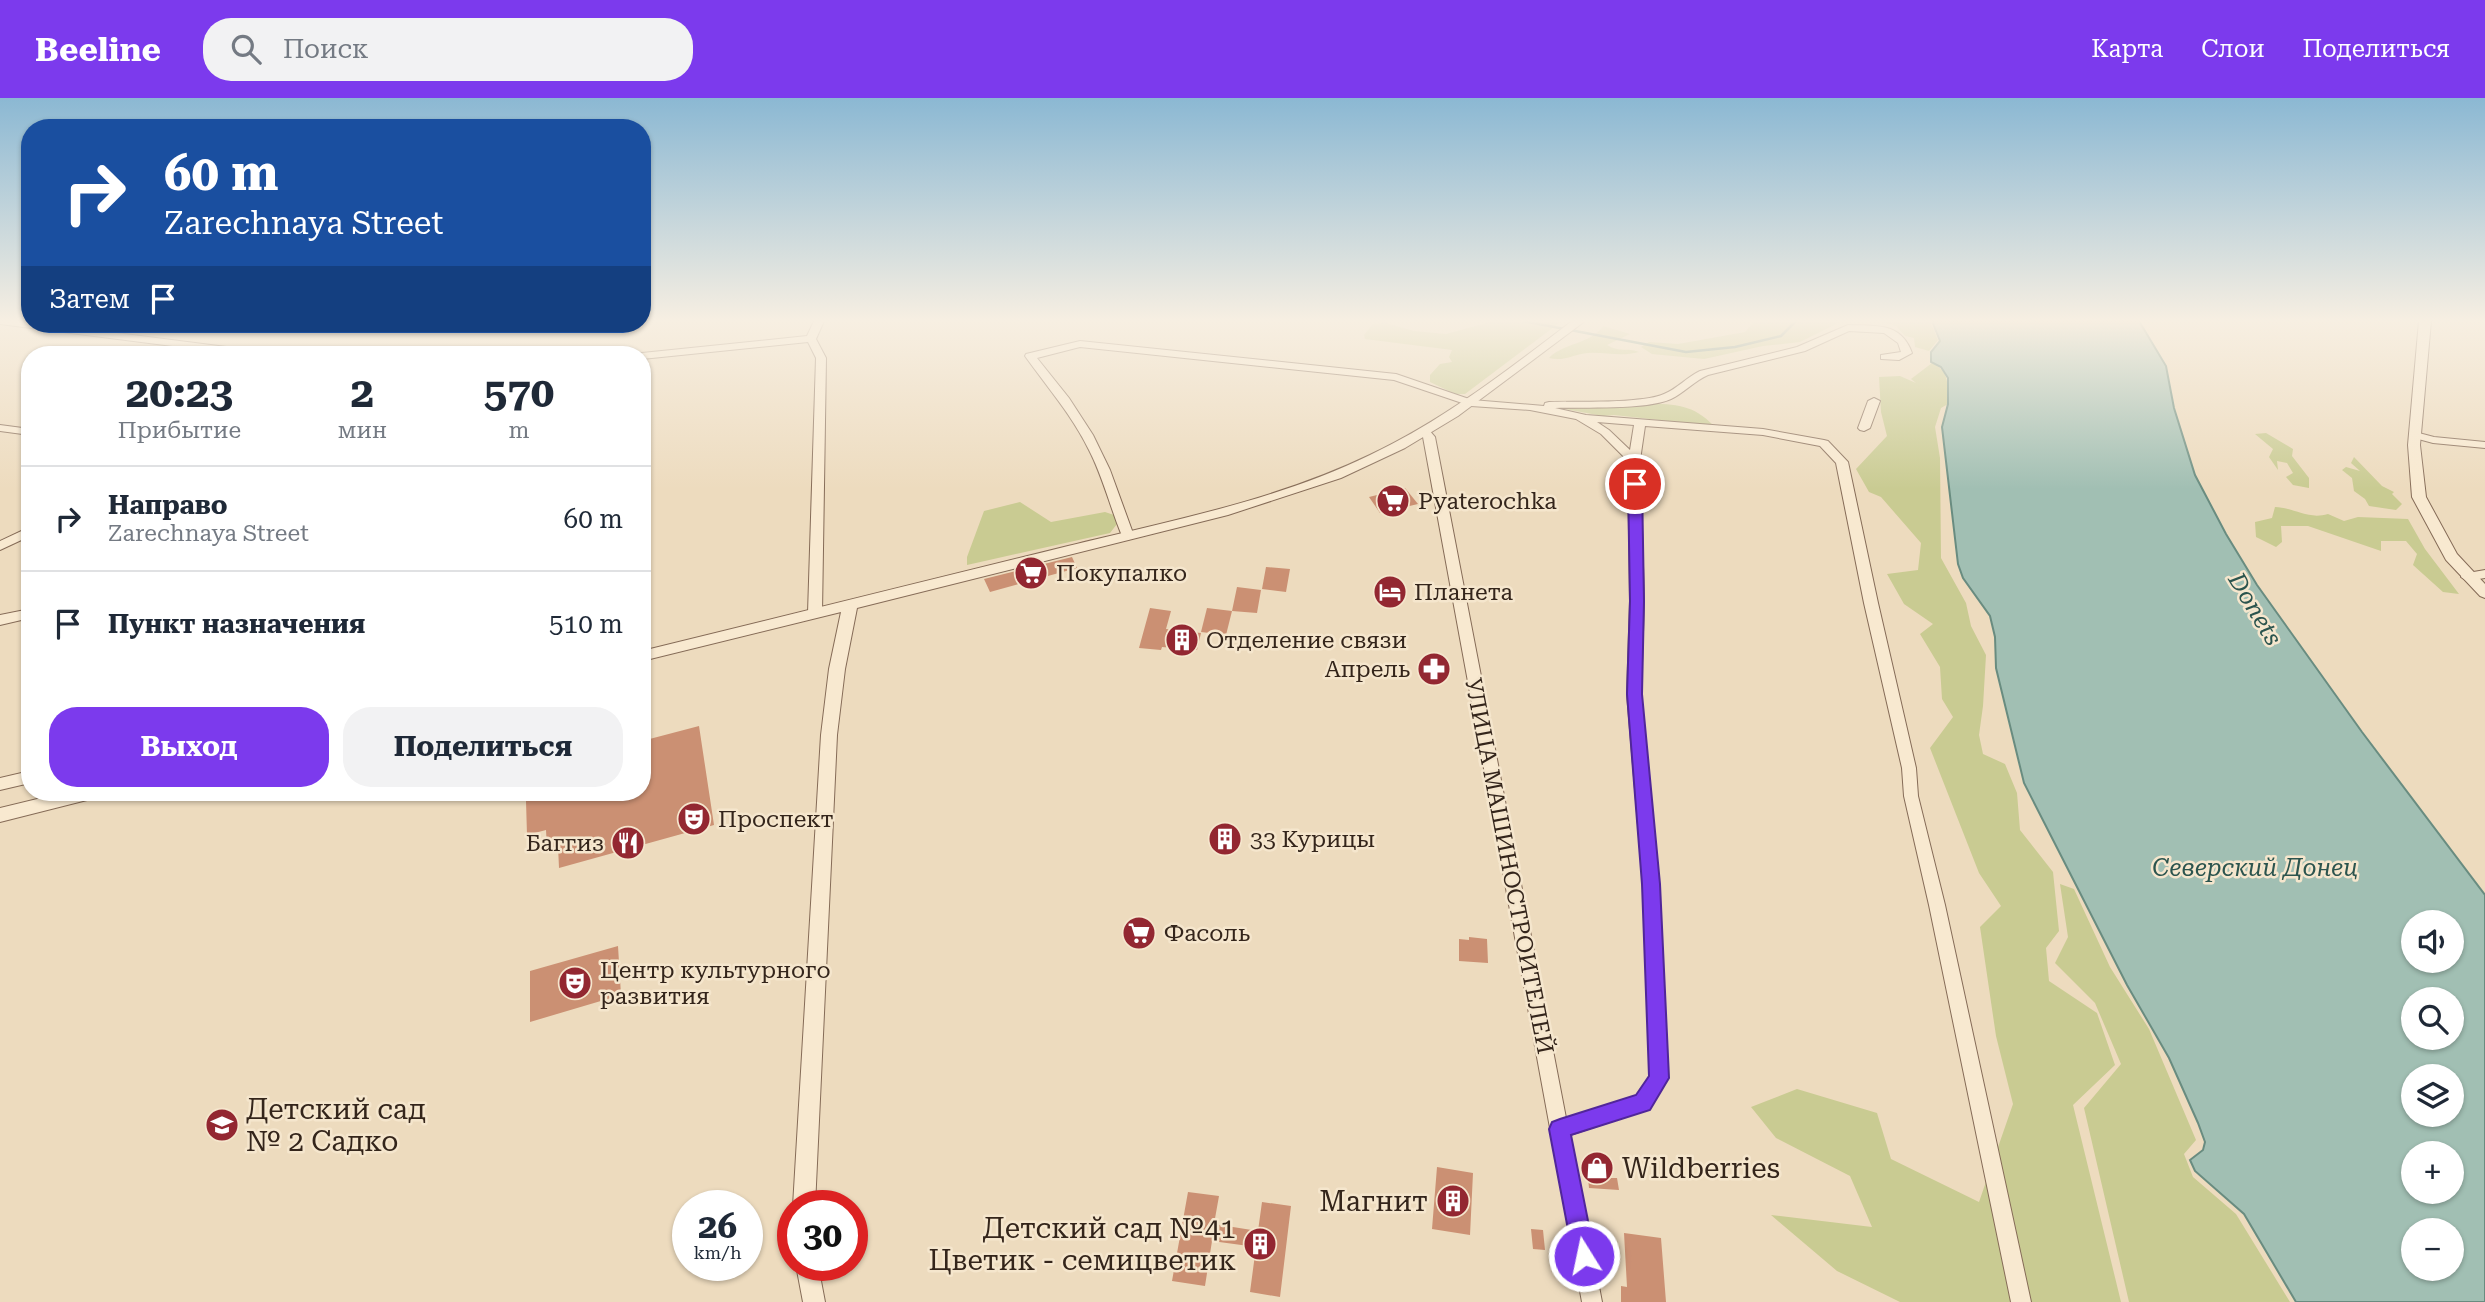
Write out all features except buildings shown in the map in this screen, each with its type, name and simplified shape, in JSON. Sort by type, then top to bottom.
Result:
[{"type":"street","points":[[815,613],[821,377]]},
{"type":"street","points":[[1048,377],[1085,429],[1097,453],[1128,536]]},
{"type":"street","points":[[1397,377],[1471,403],[1530,407],[1639,402],[1667,397],[1695,377]]},
{"type":"street","points":[[651,654],[1128,536],[1316,485],[1425,432],[1505,377]]},
{"type":"street","points":[[2420,377],[2415,435],[2419,497],[2439,539],[2468,577],[2485,593]]},
{"type":"street","points":[[1864,428],[1874,401]]},
{"type":"street","points":[[1530,407],[1579,416],[1763,432],[1824,443],[1842,462],[1909,768],[1911,796],[1937,905],[2021,1302]]},
{"type":"street","points":[[1579,416],[1605,432],[1634,460]]},
{"type":"street","points":[[1560,1129],[1643,1103],[1659,1078],[1651,884],[1634,694],[1637,601],[1634,460],[1640,422]]},
{"type":"street","points":[[0,428],[21,431]]},
{"type":"street","name":"УЛИЦА МАШИНОСТРОИТЕЛЕЙ","points":[[1425,432],[1429,438],[1592,1302]]},
{"type":"street","points":[[2415,435],[2433,440],[2485,445]]},
{"type":"street","points":[[0,546],[21,536]]},
{"type":"street","points":[[2468,577],[2485,574]]},
{"type":"street","points":[[805,1190],[829,735],[837,669],[850,604]]},
{"type":"street","points":[[0,620],[21,615]]},
{"type":"street","points":[[0,784],[21,779]]},
{"type":"street","points":[[0,815],[55,801]]},
{"type":"street","points":[[810,1281],[814,1302]]},
{"type":"green space","points":[[1430,377],[1487,377],[1465,394],[1455,394],[1430,382]]},
{"type":"green space","points":[[1879,377],[1903,377],[1916,383],[1911,379],[1946,377],[1947,380],[1948,404],[1941,408],[1935,427],[1940,458],[1941,558],[1966,603],[1971,626],[1986,655],[1979,735],[1983,754],[2005,764],[2017,793],[2020,830],[2053,872],[2059,931],[2046,948],[2049,981],[2097,1013],[2115,1065],[2073,1105],[2121,1302],[1900,1302],[1837,1271],[1771,1215],[1872,1227],[1850,1176],[1776,1138],[1751,1107],[1797,1089],[1877,1113],[1891,1159],[1979,1202],[2013,1104],[1996,1036],[1980,927],[2001,906],[1979,873],[1930,748],[1953,717],[1942,699],[1940,667],[1920,634],[1933,624],[1904,604],[1887,574],[1918,570],[1921,543],[1881,497],[1869,492],[1856,469],[1887,436],[1881,412]]},
{"type":"green space","points":[[1647,403],[1675,405],[1691,410],[1699,413],[1714,426],[1603,416],[1554,407]]},
{"type":"green space","points":[[2266,433],[2293,449],[2292,456],[2309,478],[2309,488],[2293,485],[2286,477],[2293,473],[2287,463],[2277,461],[2278,470],[2269,457],[2273,449],[2255,434]]},
{"type":"green space","points":[[2354,457],[2382,486],[2394,492],[2392,494],[2402,504],[2396,510],[2369,506],[2365,499],[2354,491],[2352,478],[2342,470],[2346,467],[2360,471],[2351,463]]},
{"type":"green space","points":[[1020,502],[1051,522],[1105,512],[1114,515],[1117,524],[1110,533],[967,565],[967,557],[984,511]]},
{"type":"green space","points":[[2275,507],[2314,516],[2328,514],[2344,521],[2358,517],[2408,519],[2425,549],[2459,594],[2443,592],[2413,565],[2417,554],[2406,541],[2381,541],[2381,551],[2308,526],[2281,526],[2282,542],[2276,547],[2256,537],[2255,522],[2272,518]]},
{"type":"green space","points":[[2060,884],[2074,889],[2110,967],[2149,1029],[2196,1140],[2184,1154],[2193,1177],[2236,1214],[2290,1302],[2129,1302],[2084,1108],[2121,1064],[2095,1003],[2055,963],[2068,937]]},
{"type":"water","name":"Северский Донец","points":[[1947,377],[2168,377],[2174,408],[2195,475],[2257,585],[2362,732],[2485,895],[2485,1302],[2296,1302],[2244,1214],[2195,1171],[2190,1160],[2203,1150],[2205,1142],[2198,1123],[2169,1058],[2127,985],[2024,783],[1996,668],[1995,637],[1990,616],[1963,578],[1958,564],[1942,427],[1948,404]]},
{"type":"place","name":"Pyaterochka","points":[[1393,501]]},
{"type":"place","name":"Покупалко","points":[[1031,573]]},
{"type":"place","name":"Планета","points":[[1390,592]]},
{"type":"place","name":"Отделение связи","points":[[1182,640]]},
{"type":"place","name":"Апрель","points":[[1434,669]]},
{"type":"place","name":"Проспект","points":[[694,819]]},
{"type":"place","name":"33 Курицы","points":[[1225,839]]},
{"type":"place","name":"Баггиз","points":[[628,843]]},
{"type":"place","name":"Фасоль","points":[[1139,933]]},
{"type":"place","name":"Центр культурного развития","points":[[575,983]]},
{"type":"place","name":"Детский сад № 2 Садко","points":[[222,1125]]},
{"type":"place","name":"Wildberries","points":[[1597,1168]]},
{"type":"place","name":"Магнит","points":[[1453,1201]]},
{"type":"place","name":"Детский сад №41 Цветик - семицветик","points":[[1260,1244]]},
{"type":"route","points":[[1584,1256],[1560,1129],[1643,1103],[1659,1078],[1651,884],[1634,694],[1637,601],[1635,484]]},
{"type":"water label","name":"Donets","points":[[2255,609]]}]
